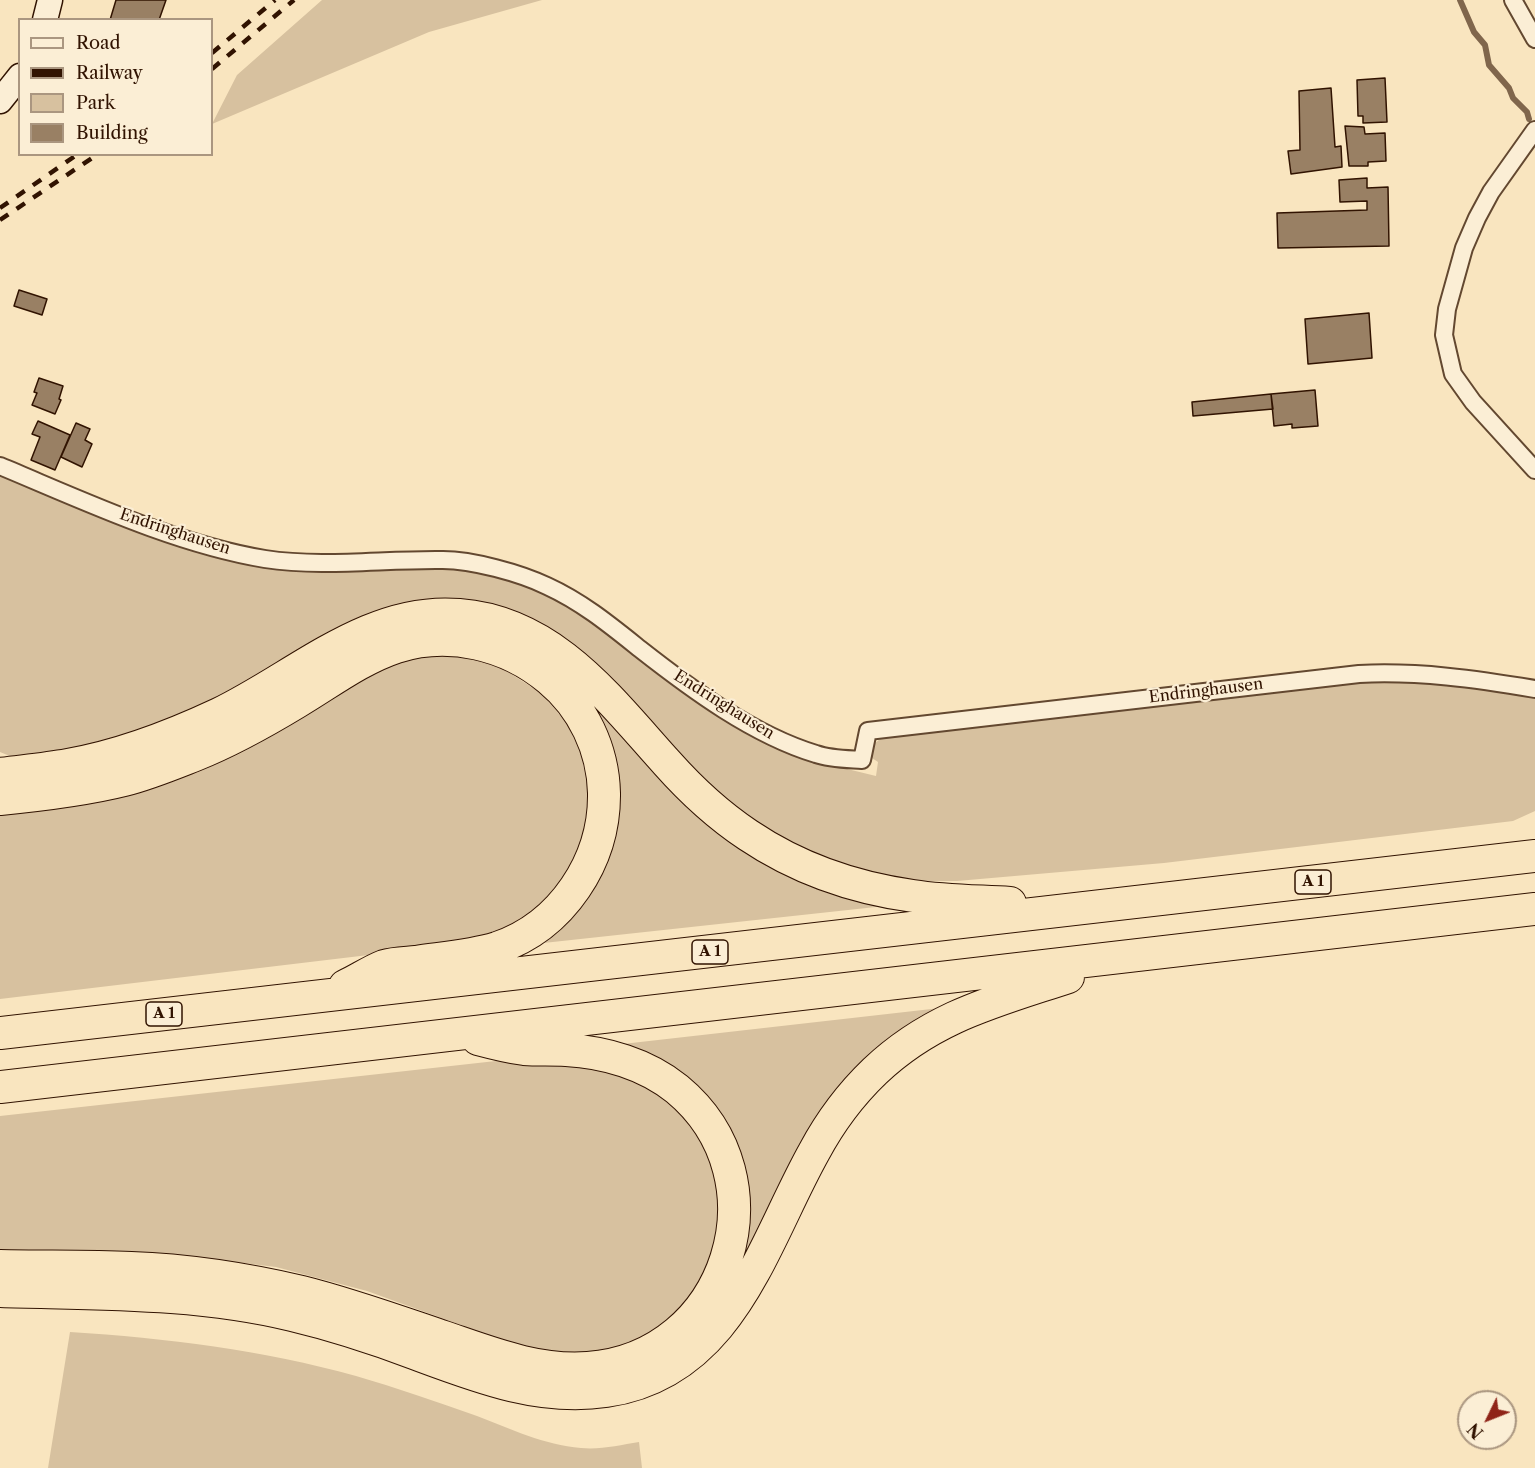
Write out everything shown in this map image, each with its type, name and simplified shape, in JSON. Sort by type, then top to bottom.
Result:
[{"type":"highway","points":[[0,774],[77,763],[147,743],[221,713],[329,651],[375,628],[416,617],[460,615],[510,626],[537,639],[564,657],[604,693],[667,764],[705,802],[748,835],[803,865],[867,888],[915,897],[1092,908]]},
{"type":"highway","points":[[0,799],[71,790],[124,780],[197,754],[247,730],[364,661],[405,645],[440,640],[475,642],[497,648],[522,659],[564,692],[584,720],[597,749],[603,776],[603,813],[598,842],[586,871],[558,908],[518,939],[487,951],[385,966],[327,995]]},
{"type":"highway","name":"A 1","points":[[0,1033],[1535,855]]},
{"type":"highway","points":[[0,1087],[1535,909]]},
{"type":"highway","points":[[0,1292],[124,1294],[190,1298],[245,1306],[341,1328],[467,1372],[524,1389],[578,1394],[627,1387],[651,1378],[688,1356],[710,1336],[730,1312],[745,1291],[763,1258],[816,1147],[844,1106],[876,1071],[917,1038],[962,1013],[1127,957]]},
{"type":"highway","points":[[0,1266],[134,1268],[266,1284],[359,1308],[502,1357],[556,1368],[614,1365],[658,1347],[684,1326],[706,1302],[721,1276],[731,1246],[734,1214],[732,1184],[721,1147],[706,1121],[686,1098],[666,1081],[643,1068],[616,1058],[592,1052],[522,1048],[450,1034]]},
{"type":"street","points":[[46,18],[50,0]]},
{"type":"street","points":[[1513,0],[1535,39]]},
{"type":"street","points":[[0,101],[18,78]]},
{"type":"street","points":[[1535,130],[1491,192],[1470,234],[1447,309],[1444,335],[1453,374],[1473,402],[1535,471]]},
{"type":"street","name":"Endringhausen","points":[[0,466],[177,537],[222,550],[266,559],[310,564],[445,560],[521,576],[582,604],[699,693],[729,712],[773,736],[818,755],[862,760],[868,731],[1359,674],[1406,672],[1535,688]]},
{"type":"green space","points":[[322,0],[542,0],[429,32],[213,124],[237,75]]},
{"type":"green space","points":[[0,473],[310,571],[459,569],[517,582],[570,606],[776,745],[806,759],[876,776],[878,762],[872,758],[872,750],[875,743],[883,737],[1379,677],[1535,693],[1535,811],[1513,821],[1164,863],[957,881],[899,881],[849,871],[765,831],[726,805],[527,621],[216,704],[122,740],[17,759],[0,752]]},
{"type":"green space","points":[[450,623],[493,631],[530,646],[562,667],[590,692],[670,780],[720,825],[764,854],[811,876],[886,901],[885,906],[525,945],[564,914],[590,880],[606,840],[611,817],[613,775],[600,730],[573,690],[536,659],[518,648],[488,637],[456,632],[425,633],[396,640],[339,666],[230,730],[142,765],[138,754],[228,719],[372,640],[423,626]]},
{"type":"green space","points":[[409,653],[457,653],[508,672],[541,693],[574,735],[588,777],[589,793],[583,837],[567,871],[542,906],[508,932],[377,954],[0,999],[0,809]]},
{"type":"green space","points":[[958,1006],[903,1039],[858,1079],[839,1102],[805,1153],[755,1258],[738,1287],[708,1325],[686,1345],[662,1361],[637,1373],[610,1381],[581,1384],[551,1383],[520,1378],[303,1308],[233,1294],[167,1288],[0,1283],[0,1276],[88,1278],[130,1276],[212,1284],[277,1295],[327,1307],[502,1365],[540,1373],[578,1376],[615,1373],[650,1360],[684,1337],[707,1313],[732,1268],[741,1231],[742,1194],[739,1175],[726,1139],[704,1105],[676,1079],[660,1069],[605,1046]]},
{"type":"green space","points":[[532,1057],[627,1071],[692,1117],[726,1201],[699,1298],[641,1341],[603,1353],[545,1353],[367,1291],[276,1267],[202,1258],[95,1252],[0,1253],[0,1116]]},
{"type":"green space","points":[[70,1332],[214,1346],[321,1367],[387,1385],[554,1444],[595,1448],[639,1442],[642,1468],[48,1468]]},
{"type":"building","points":[[116,0],[166,0],[160,18],[111,18]]},
{"type":"building","points":[[1385,78],[1387,122],[1363,123],[1363,116],[1358,116],[1357,80]]},
{"type":"building","points":[[1331,88],[1335,147],[1341,146],[1342,167],[1291,174],[1288,151],[1300,150],[1299,91]]},
{"type":"building","points":[[1345,126],[1364,127],[1365,134],[1385,133],[1386,161],[1368,162],[1368,166],[1349,166]]},
{"type":"building","points":[[1367,178],[1367,188],[1388,187],[1389,246],[1278,248],[1277,213],[1367,210],[1367,201],[1340,202],[1339,180]]},
{"type":"building","points":[[19,290],[47,299],[42,315],[14,306]]},
{"type":"building","points":[[1369,313],[1372,358],[1308,364],[1305,319]]},
{"type":"building","points":[[39,378],[63,386],[59,399],[61,400],[55,414],[32,405],[37,393],[34,392]]},
{"type":"building","points":[[1315,390],[1318,426],[1292,428],[1292,424],[1274,426],[1271,394]]},
{"type":"building","points":[[1271,394],[1273,409],[1193,416],[1192,402]]},
{"type":"building","points":[[38,421],[70,435],[55,470],[31,460],[40,437],[32,434]]},
{"type":"building","points":[[76,423],[90,429],[85,440],[92,444],[82,467],[61,457]]},
{"type":"waterway","points":[[1460,0],[1474,32],[1485,45],[1489,65],[1509,88],[1513,98],[1527,112],[1529,119]]},
{"type":"railway","points":[[213,52],[275,0]]},
{"type":"railway","points":[[213,68],[294,0]]},
{"type":"railway","points":[[0,208],[75,156]]},
{"type":"railway","points":[[0,220],[95,156]]}]
